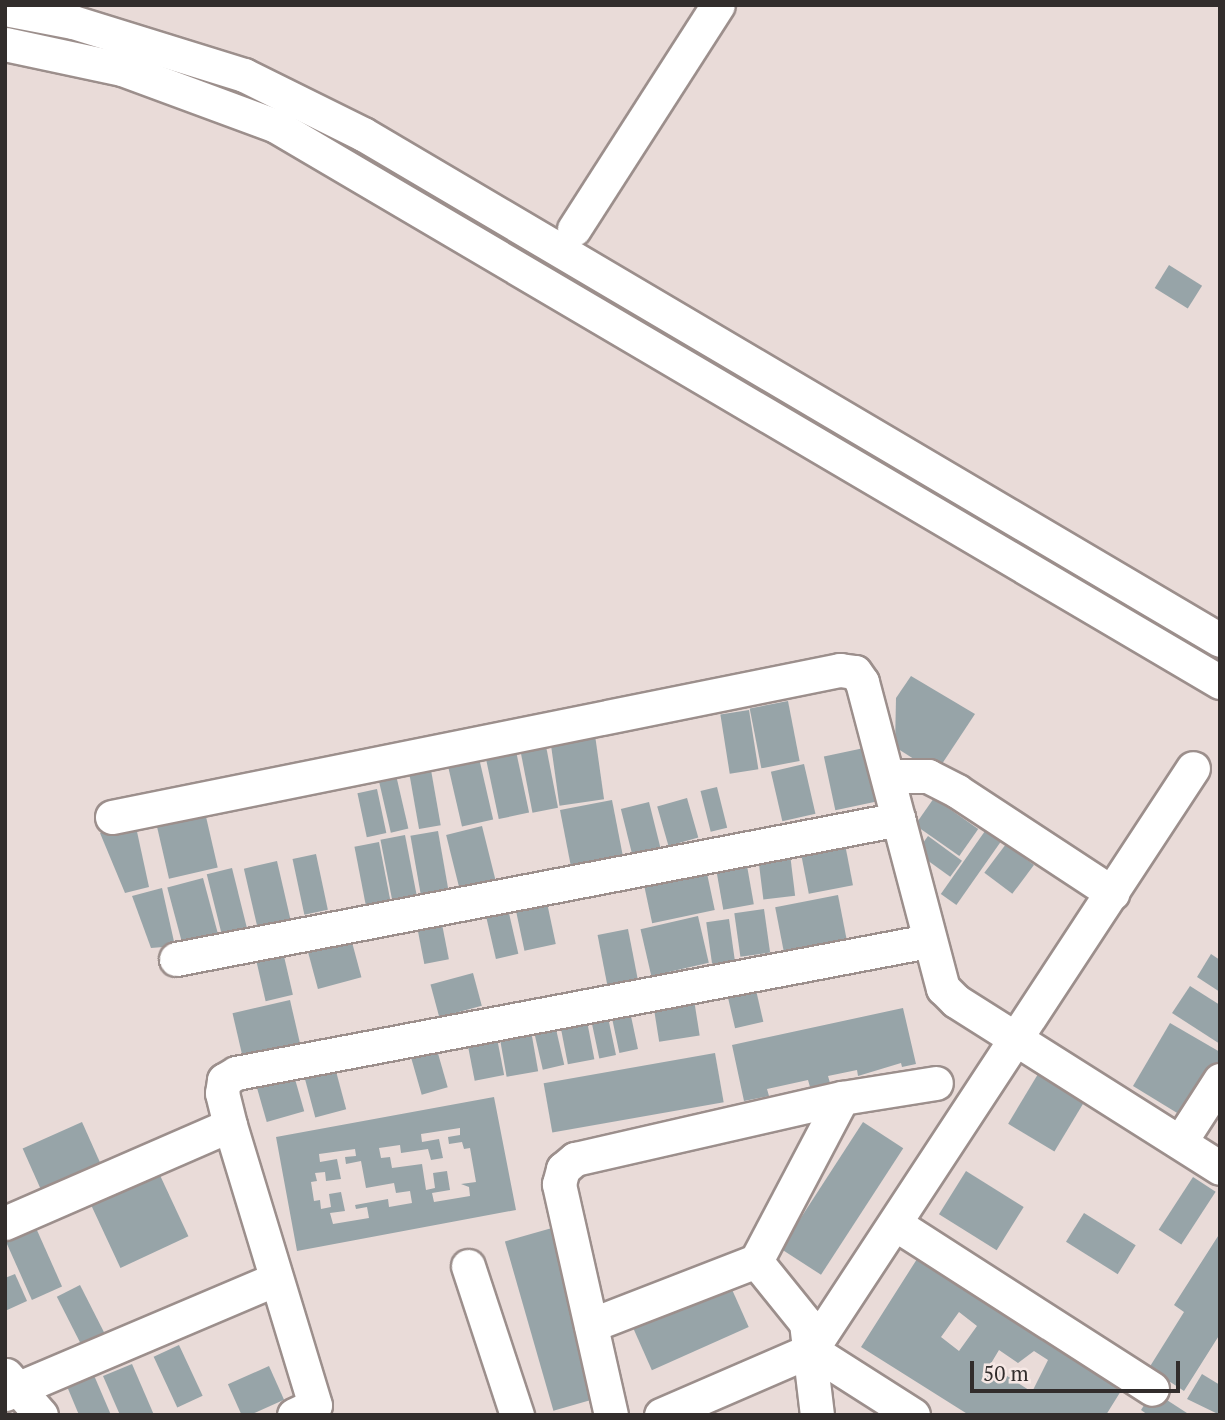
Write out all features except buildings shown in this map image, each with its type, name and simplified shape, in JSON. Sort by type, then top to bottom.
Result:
[{"type":"street","points":[[574,229],[718,5]]},
{"type":"street","points":[[5,9],[159,46],[244,75],[362,134],[1220,640]]},
{"type":"street","points":[[5,44],[146,77],[276,126],[651,343],[1220,682]]},
{"type":"street","points":[[146,77],[159,46]]},
{"type":"street","points":[[651,343],[668,314]]},
{"type":"street","points":[[112,817],[840,670],[855,672],[862,682],[928,941],[943,988],[1017,1040],[1220,1168]]},
{"type":"street","points":[[662,1415],[811,1350],[897,1225],[1194,768]]},
{"type":"street","points":[[888,776],[928,776],[957,791],[1112,893]]},
{"type":"street","points":[[176,959],[899,819]]},
{"type":"street","points":[[294,1415],[315,1405],[274,1280],[230,1125],[222,1093],[224,1080],[236,1073],[928,941]]},
{"type":"street","points":[[1180,1142],[1220,1080]]},
{"type":"street","points":[[611,1415],[559,1184],[562,1169],[575,1159],[842,1098],[936,1083]]},
{"type":"street","points":[[591,1325],[755,1261],[780,1223],[842,1098]]},
{"type":"street","points":[[5,1223],[230,1125]]},
{"type":"street","points":[[897,1225],[1152,1389]]},
{"type":"street","points":[[755,1261],[806,1323],[817,1415]]},
{"type":"street","points":[[468,1266],[517,1415]]},
{"type":"street","points":[[41,1415],[9,1386],[274,1280]]},
{"type":"street","points":[[811,1350],[912,1415]]}]
